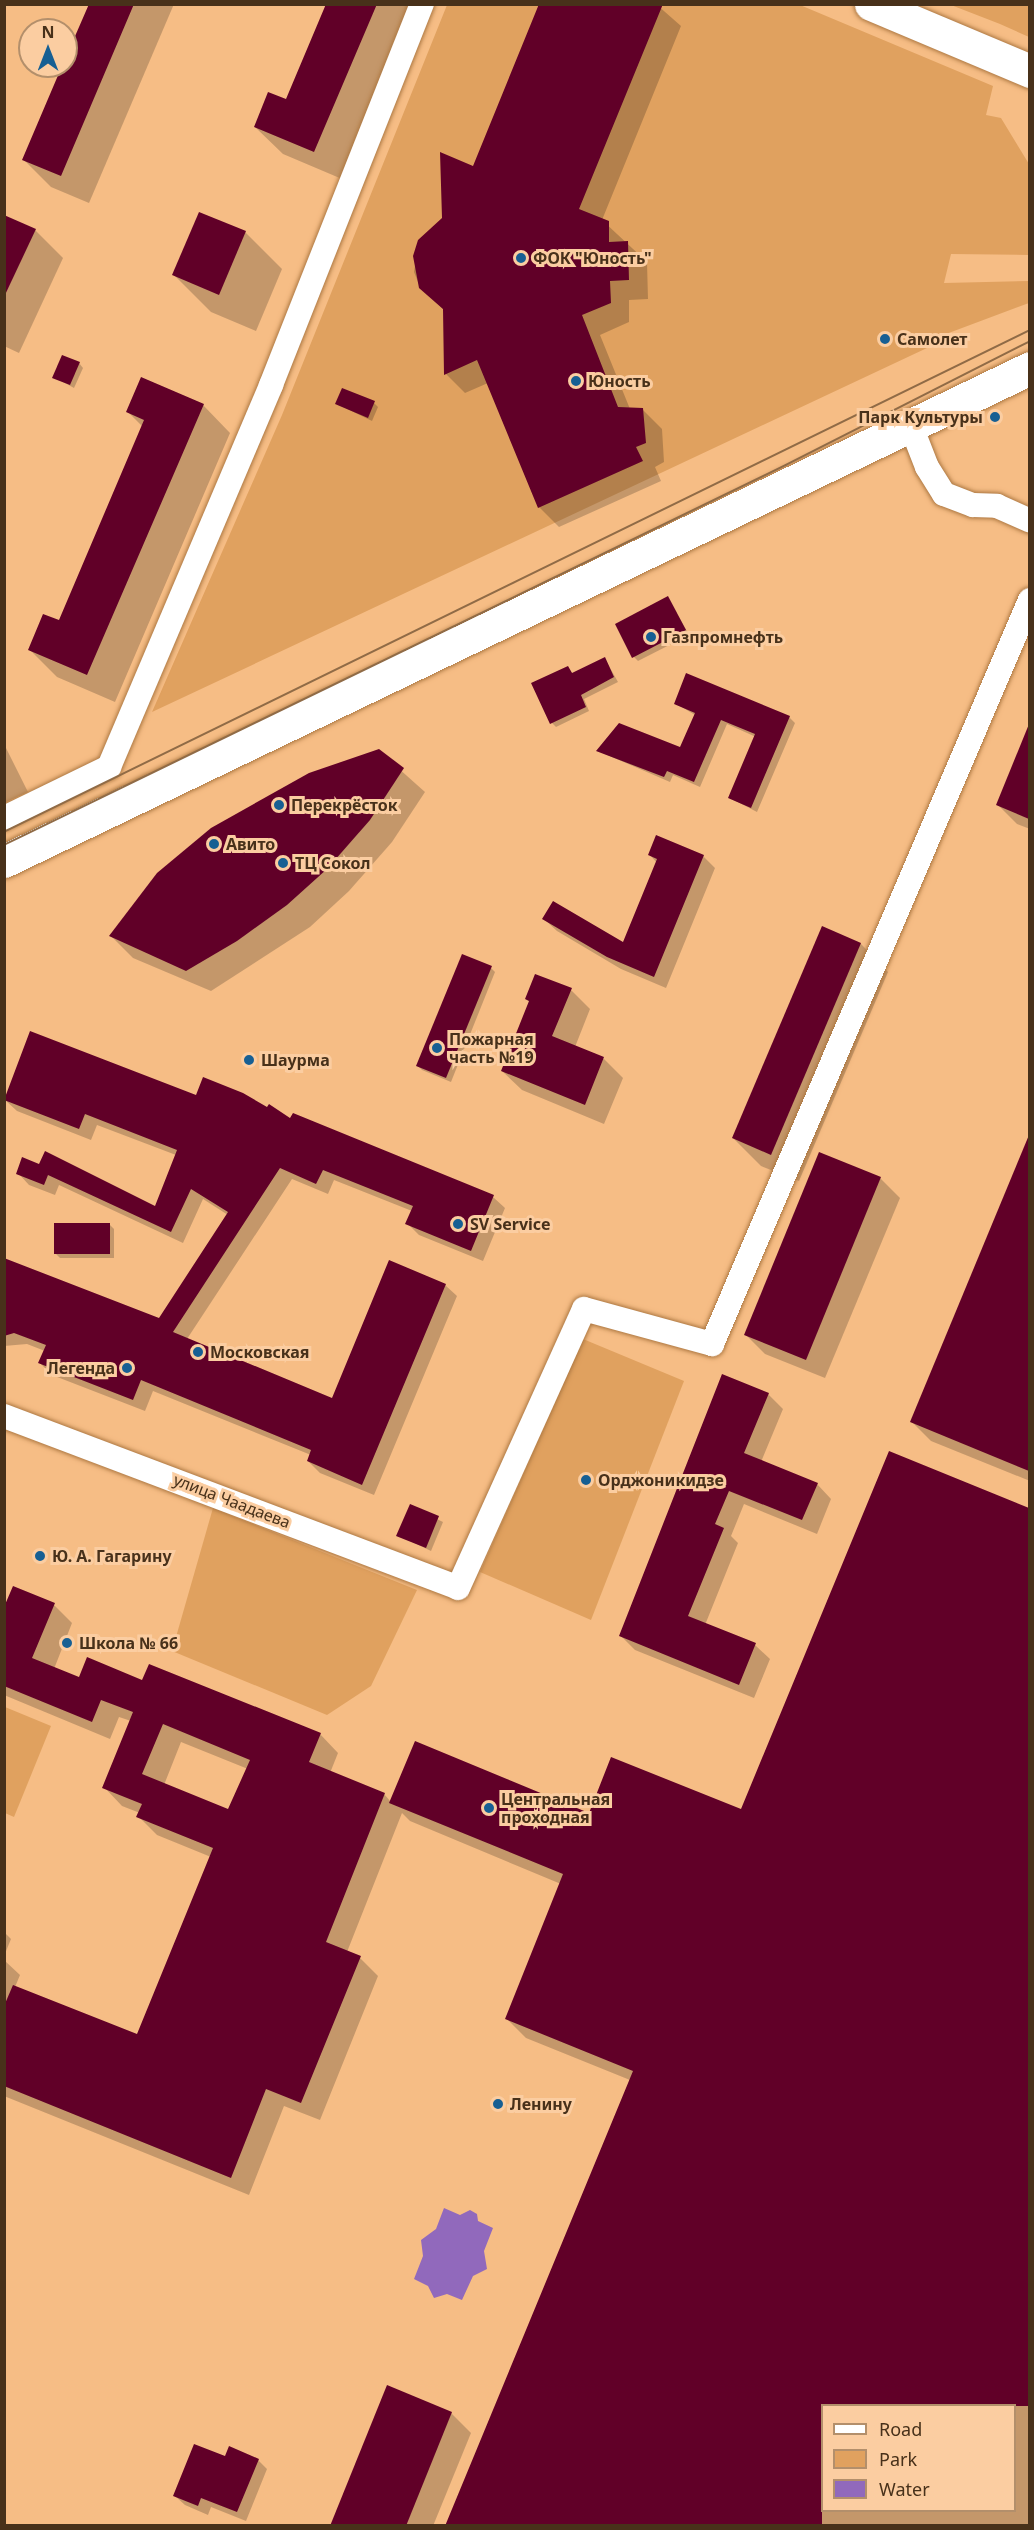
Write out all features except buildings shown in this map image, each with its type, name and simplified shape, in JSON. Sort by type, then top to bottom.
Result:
[{"type":"street","points":[[4,818],[110,767],[271,386],[422,4]]},
{"type":"street","points":[[871,4],[1029,71]]},
{"type":"street","points":[[4,861],[127,804],[1029,368]]},
{"type":"street","points":[[911,426],[927,467],[944,494],[973,505],[997,506],[1029,521]]},
{"type":"street","name":"улица Чаадаева","points":[[4,1416],[458,1588],[584,1309],[712,1344],[1029,600]]},
{"type":"street","points":[[110,767],[127,804]]},
{"type":"green space","name":"Юность","points":[[447,5],[800,5],[993,86],[986,115],[1001,118],[1029,164],[1029,255],[951,254],[944,283],[1029,281],[1029,303],[930,340],[927,348],[152,712],[282,415]]},
{"type":"green space","points":[[951,5],[1029,5],[1029,37],[1000,24]]},
{"type":"green space","points":[[583,1339],[684,1381],[591,1620],[480,1572]]},
{"type":"green space","points":[[213,1508],[417,1590],[371,1686],[327,1715],[172,1651]]},
{"type":"green space","points":[[5,1707],[51,1726],[14,1817],[5,1813]]},
{"type":"water","points":[[444,2208],[460,2215],[470,2210],[477,2214],[478,2221],[493,2228],[484,2251],[487,2269],[473,2276],[462,2300],[447,2294],[434,2298],[428,2286],[414,2279],[423,2256],[421,2240],[436,2229]]},
{"type":"tram line","points":[[4,832],[1030,330]]},
{"type":"tram line","points":[[4,845],[786,465],[1030,341]]},
{"type":"place","name":"ФОК \"Юность\"","points":[[521,258]]},
{"type":"place","name":"Самолет","points":[[885,339]]},
{"type":"place","name":"Юность","points":[[576,381]]},
{"type":"place","name":"Парк Культуры","points":[[995,417]]},
{"type":"place","name":"Газпромнефть","points":[[651,637]]},
{"type":"place","name":"Перекрёсток","points":[[279,805]]},
{"type":"place","name":"Авито","points":[[214,844]]},
{"type":"place","name":"ТЦ Сокол","points":[[283,863]]},
{"type":"place","name":"Пожарная часть №19","points":[[437,1048]]},
{"type":"place","name":"Шаурма","points":[[249,1060]]},
{"type":"place","name":"SV Service","points":[[458,1224]]},
{"type":"place","name":"Московская","points":[[198,1352]]},
{"type":"place","name":"Легенда","points":[[127,1368]]},
{"type":"place","name":"Орджоникидзе","points":[[586,1480]]},
{"type":"place","name":"Ю. А. Гагарину","points":[[40,1556]]},
{"type":"place","name":"Школа № 66","points":[[67,1643]]},
{"type":"place","name":"Центральная проходная","points":[[489,1808]]},
{"type":"place","name":"Ленину","points":[[498,2104]]}]
